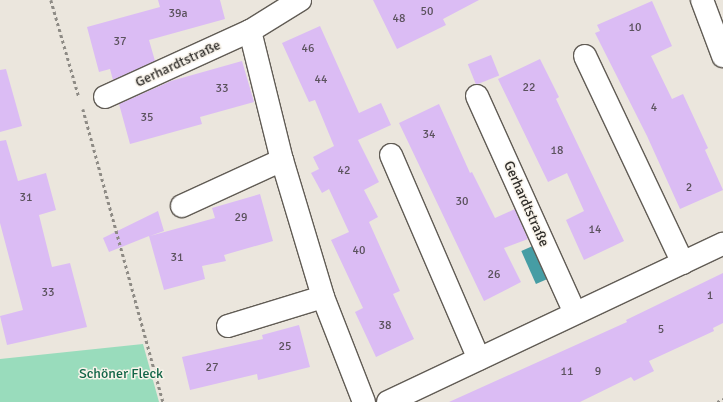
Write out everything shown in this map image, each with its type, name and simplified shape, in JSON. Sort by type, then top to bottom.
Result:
[{"type":"street","name":"Gerhardtstraße","points":[[106,97],[250,31],[300,0]]},
{"type":"street","points":[[702,0],[723,56]]},
{"type":"street","points":[[250,31],[282,160],[323,297],[364,402]]},
{"type":"street","points":[[585,56],[683,263]]},
{"type":"street","name":"Gerhardtstraße","points":[[477,96],[575,313]]},
{"type":"street","points":[[391,155],[479,358]]},
{"type":"street","points":[[182,206],[282,160]]},
{"type":"street","points":[[388,402],[723,244]]},
{"type":"street","points":[[228,326],[323,297]]},
{"type":"path","points":[[51,0],[164,402]]},
{"type":"path","points":[[717,402],[723,399]]},
{"type":"green space","name":"Schöner Fleck","points":[[143,344],[159,402],[0,402],[0,359]]},
{"type":"water","points":[[535,245],[550,278],[536,284],[521,251]]},
{"type":"building","points":[[158,0],[220,0],[225,19],[149,40],[155,61],[113,80],[110,69],[99,72],[87,27],[160,7]]},
{"type":"building","points":[[373,0],[479,0],[443,19],[446,25],[397,49]]},
{"type":"building","points":[[652,1],[672,46],[651,56],[672,99],[683,94],[708,148],[705,150],[723,190],[680,209],[647,136],[595,33],[600,31],[597,25]]},
{"type":"building","points":[[320,26],[359,113],[381,103],[391,125],[358,140],[379,182],[364,190],[378,217],[369,222],[400,291],[393,294],[414,339],[376,357],[355,312],[363,308],[331,240],[349,232],[329,189],[322,193],[311,173],[319,169],[313,157],[334,146],[315,100],[309,102],[282,43]]},
{"type":"building","points":[[491,55],[499,75],[476,85],[468,64]]},
{"type":"building","points":[[540,59],[559,97],[556,99],[624,241],[584,260],[566,220],[584,211],[567,173],[548,182],[498,79]]},
{"type":"building","points":[[242,61],[254,102],[200,117],[202,124],[130,144],[119,104],[171,81]]},
{"type":"building","points":[[6,69],[22,126],[0,132],[0,70]]},
{"type":"building","points":[[439,104],[470,173],[472,172],[495,218],[515,209],[528,239],[504,248],[521,282],[484,301],[399,123]]},
{"type":"building","points":[[6,140],[18,181],[46,173],[56,210],[39,215],[52,267],[70,263],[87,327],[7,345],[0,316],[23,310],[0,223],[0,141]]},
{"type":"building","points":[[260,194],[273,241],[224,255],[226,261],[202,266],[205,279],[164,290],[149,236],[109,252],[103,238],[158,211],[164,231],[150,236],[215,218],[212,208]]},
{"type":"building","points":[[723,273],[723,323],[713,328],[714,331],[649,361],[654,371],[634,381],[631,377],[580,402],[449,402],[627,322],[626,320]]},
{"type":"building","points":[[299,325],[310,367],[258,380],[257,374],[190,390],[182,357],[263,339],[262,335]]}]
